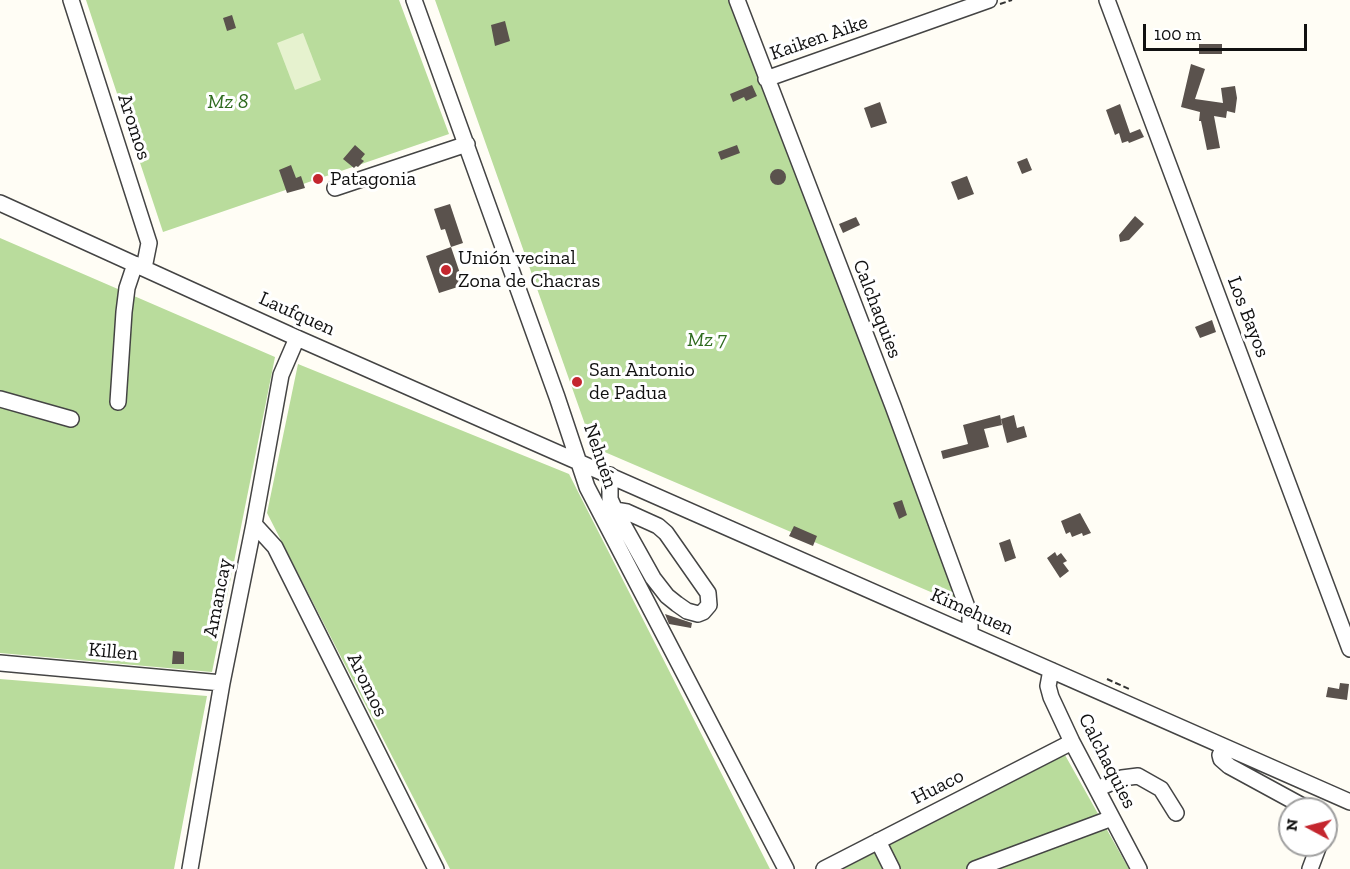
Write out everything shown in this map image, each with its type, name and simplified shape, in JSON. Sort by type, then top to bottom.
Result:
[{"type":"street","name":"Aromos","points":[[71,0],[149,243],[127,288],[118,402]]},
{"type":"street","name":"Nehuén","points":[[414,0],[594,502],[786,869]]},
{"type":"street","name":"Calchaquies","points":[[737,0],[970,615],[970,634]]},
{"type":"street","name":"Los Bayos","points":[[1107,0],[1350,649]]},
{"type":"street","name":"Kaiken Aike","points":[[766,79],[995,2]]},
{"type":"street","points":[[335,188],[466,144]]},
{"type":"street","name":"Laufquen","points":[[0,203],[297,338],[578,461]]},
{"type":"street","name":"Amancay","points":[[189,869],[281,375],[297,338]]},
{"type":"street","points":[[0,399],[71,419]]},
{"type":"street","name":"Kimehuen","points":[[578,461],[1350,802]]},
{"type":"street","points":[[610,476],[610,499],[615,510],[653,578],[667,596],[687,611],[698,614],[703,612],[709,605],[708,593],[666,533],[658,526],[627,512],[615,510]]},
{"type":"street","name":"Aromos","points":[[254,524],[275,547],[435,869]]},
{"type":"street","name":"Killen","points":[[0,663],[222,683]]},
{"type":"street","name":"Calchaquies","points":[[1052,670],[1048,686],[1072,742],[1139,869]]},
{"type":"street","name":"Huaco","points":[[824,869],[1072,742]]},
{"type":"street","points":[[1224,747],[1220,755],[1228,766],[1286,797]]},
{"type":"street","points":[[1097,789],[1122,778],[1138,776],[1161,789],[1176,813]]},
{"type":"street","points":[[975,869],[1112,818]]},
{"type":"street","points":[[878,841],[892,869]]},
{"type":"path","points":[[995,2],[1012,0]]},
{"type":"path","points":[[1098,676],[1129,689]]},
{"type":"green space","name":"Mz 8","points":[[86,0],[399,0],[449,134],[163,232]]},
{"type":"green space","name":"Mz 7","points":[[435,0],[731,0],[961,605],[593,447]]},
{"type":"green space","points":[[303,33],[321,80],[295,90],[277,43]]},
{"type":"green space","points":[[0,238],[275,357],[212,672],[0,653]]},
{"type":"green space","points":[[298,364],[569,474],[770,869],[450,869],[267,513]]},
{"type":"green space","points":[[0,679],[207,696],[174,869],[0,869]]},
{"type":"green space","points":[[1065,755],[1129,869],[843,869]]},
{"type":"building","points":[[232,15],[236,28],[227,31],[223,18]]},
{"type":"building","points":[[505,21],[510,41],[495,46],[491,25]]},
{"type":"building","points":[[1199,44],[1222,44],[1222,54],[1199,54]]},
{"type":"building","points":[[1191,64],[1205,69],[1195,99],[1223,103],[1221,88],[1235,86],[1237,98],[1235,113],[1227,111],[1226,118],[1214,116],[1220,148],[1207,150],[1201,121],[1199,121],[1200,112],[1181,107]]},
{"type":"building","points":[[752,85],[757,96],[746,101],[744,97],[733,102],[730,94]]},
{"type":"building","points":[[880,102],[887,123],[871,128],[864,108]]},
{"type":"building","points":[[1120,104],[1130,133],[1140,129],[1144,137],[1129,143],[1128,141],[1122,143],[1119,133],[1115,135],[1106,110]]},
{"type":"building","points":[[355,145],[365,154],[361,159],[364,161],[354,168],[343,159]]},
{"type":"building","points":[[737,145],[740,153],[721,160],[718,152]]},
{"type":"building","points":[[1027,158],[1032,170],[1022,174],[1017,162]]},
{"type":"building","name":"Patagonia","points":[[291,165],[296,178],[301,176],[305,188],[287,193],[279,170]]},
{"type":"building","points":[[778,169],[786,177],[778,185],[770,177]]},
{"type":"building","points":[[967,176],[974,194],[958,200],[951,182]]},
{"type":"building","points":[[450,204],[463,243],[451,247],[445,229],[441,230],[434,209]]},
{"type":"building","points":[[1135,216],[1144,224],[1129,240],[1120,242],[1119,235]]},
{"type":"building","points":[[856,217],[860,225],[843,233],[839,224]]},
{"type":"building","points":[[451,247],[464,285],[439,293],[426,256]]},
{"type":"building","points":[[1212,320],[1216,332],[1200,338],[1195,327]]},
{"type":"building","points":[[1000,415],[1002,425],[984,429],[989,447],[943,459],[941,451],[968,444],[963,425]]},
{"type":"building","points":[[1014,415],[1017,428],[1024,426],[1027,437],[1007,443],[1001,419]]},
{"type":"building","points":[[902,500],[907,515],[899,519],[893,503]]},
{"type":"building","points":[[1080,513],[1091,533],[1083,536],[1082,533],[1072,537],[1070,532],[1066,534],[1061,521]]},
{"type":"building","points":[[794,526],[817,536],[813,546],[789,536]]},
{"type":"building","points":[[1010,539],[1016,558],[1005,562],[999,543]]},
{"type":"building","points":[[1055,552],[1057,556],[1061,553],[1067,561],[1063,563],[1069,571],[1060,578],[1047,558]]},
{"type":"building","points":[[665,614],[692,623],[691,628],[669,624]]},
{"type":"building","points":[[173,651],[184,652],[184,664],[172,664]]},
{"type":"building","points":[[1340,683],[1349,684],[1347,700],[1326,697],[1328,687],[1339,689]]},
{"type":"place","name":"Patagonia","points":[[318,179]]},
{"type":"place","name":"Unión vecinal Zona de Chacras","points":[[446,270]]},
{"type":"place","name":"San Antonio de Padua","points":[[577,382]]}]
